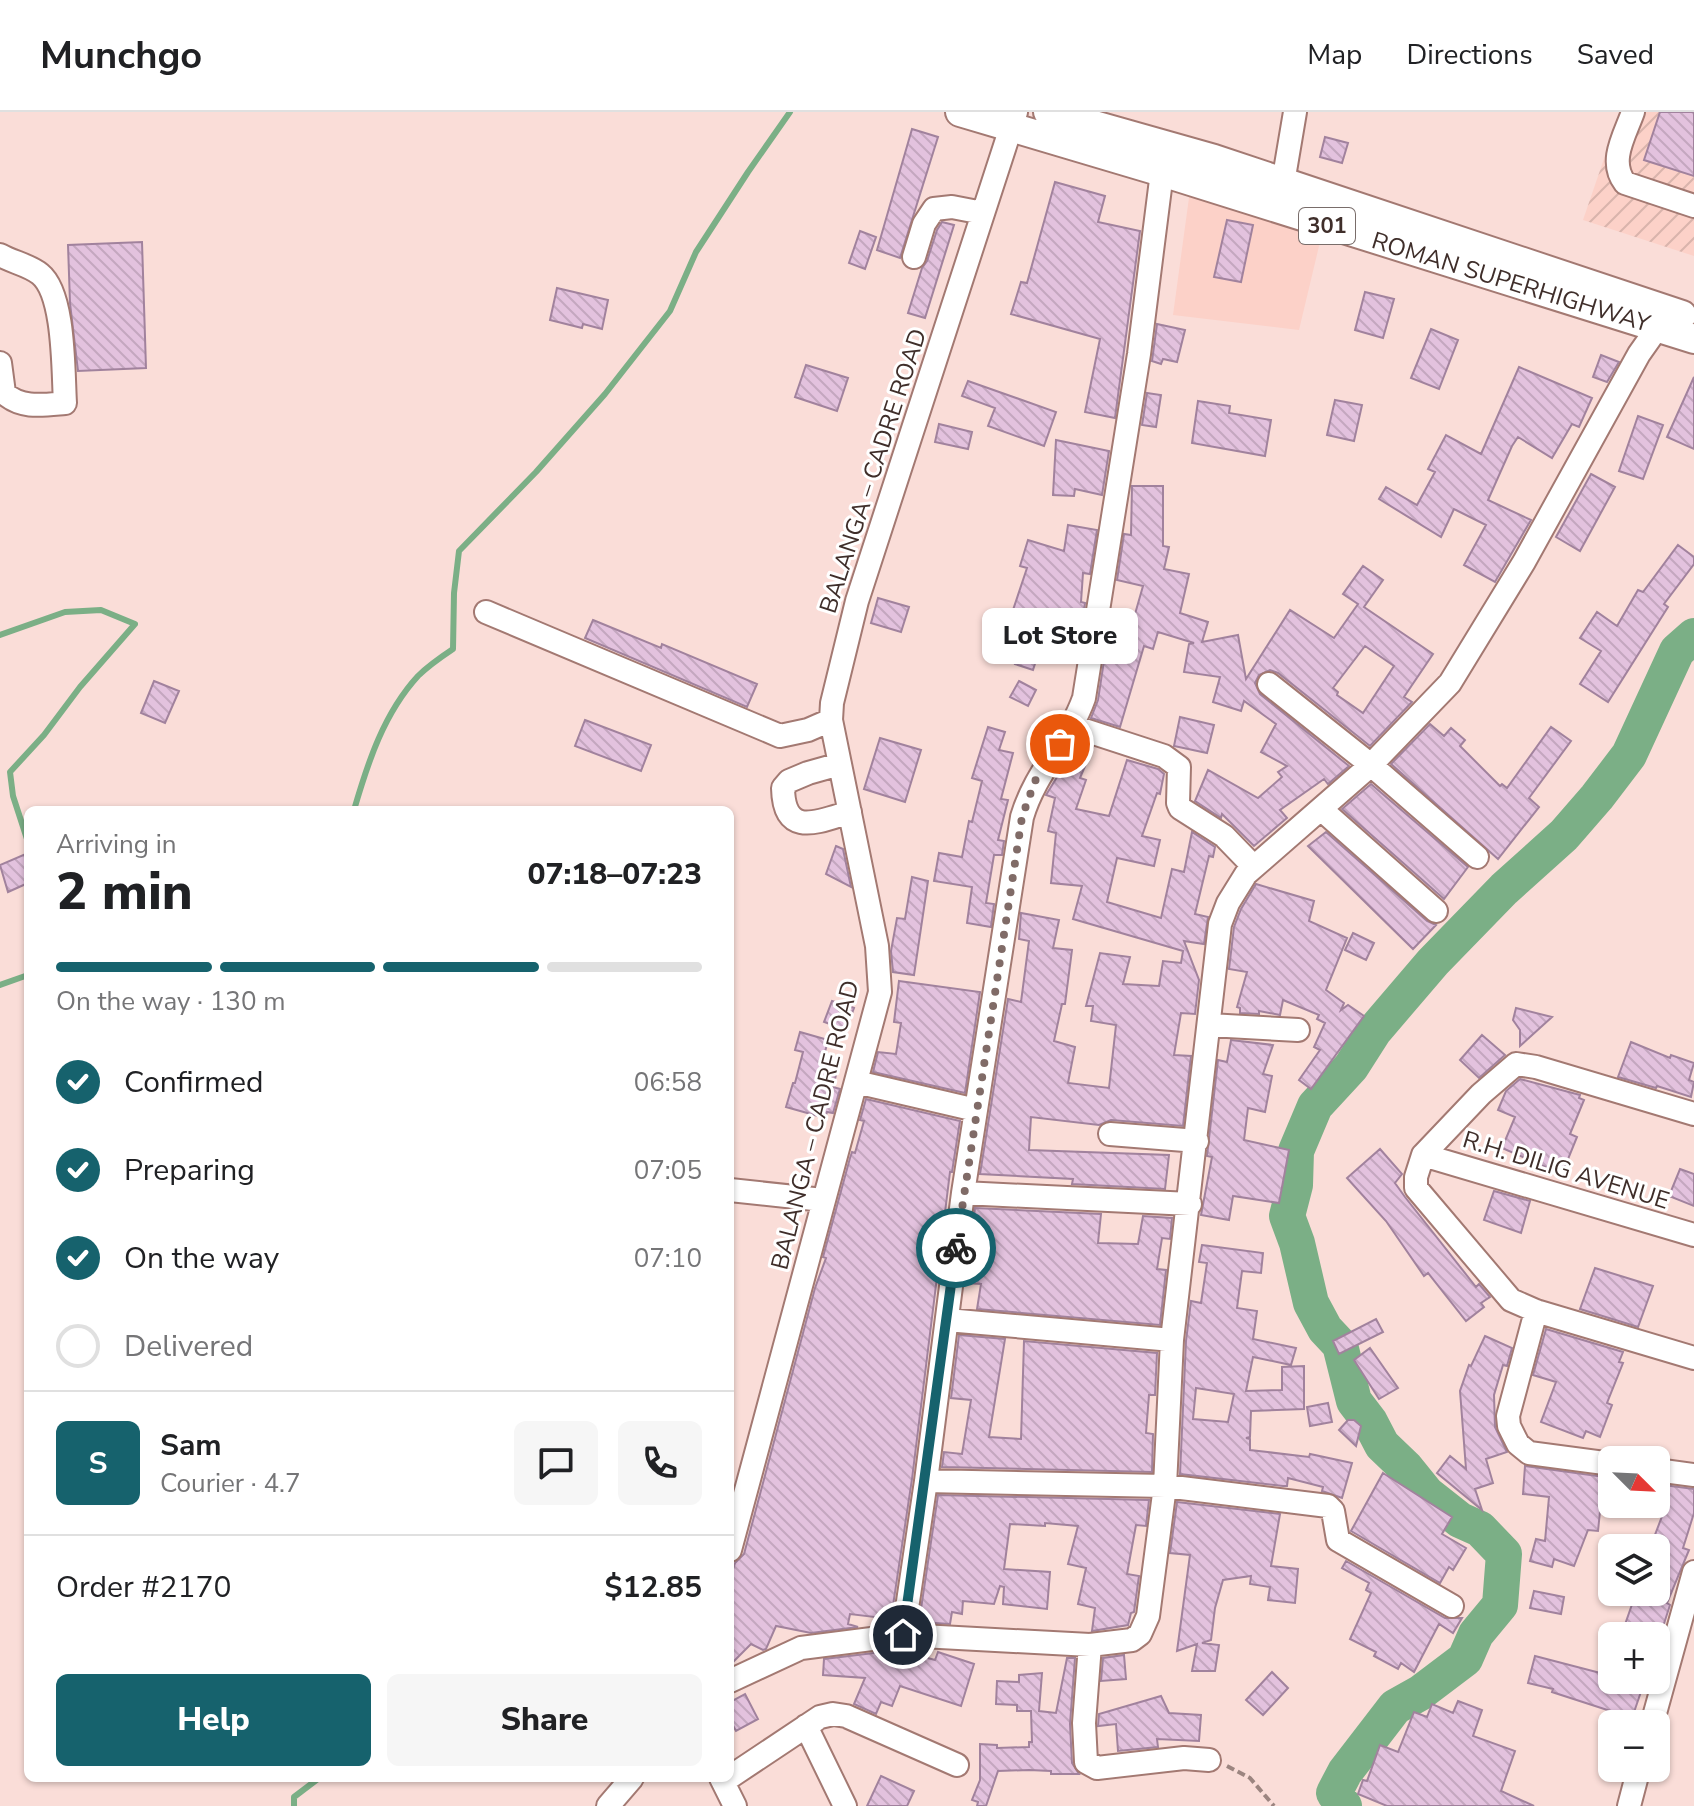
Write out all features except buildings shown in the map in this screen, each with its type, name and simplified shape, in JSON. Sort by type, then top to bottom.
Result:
[{"type":"main road","name":"ROMAN SUPERHIGHWAY","points":[[960,112],[1012,120],[1162,172],[1694,339]]},
{"type":"main road","name":"ROMAN SUPERHIGHWAY","points":[[1048,112],[1127,132],[1694,319]]},
{"type":"street","points":[[1283,183],[1295,112]]},
{"type":"street","points":[[1633,112],[1616,160],[1618,174],[1625,183],[1694,206]]},
{"type":"street","name":"BALANGA – CADRE ROAD","points":[[734,1531],[880,986],[877,946],[831,720],[839,669],[857,601],[1012,120]]},
{"type":"street","points":[[903,1635],[963,1193],[1022,817],[1035,781],[1072,726],[1084,698],[1139,354],[1162,172]]},
{"type":"street","points":[[914,257],[924,224],[934,209],[952,207],[983,213]]},
{"type":"street","points":[[0,255],[35,270],[50,288],[56,306],[65,403],[36,406],[17,403],[4,393],[0,363]]},
{"type":"street","points":[[734,1679],[801,1648],[903,1635],[1090,1645],[1132,1640],[1144,1626],[1165,1486],[1172,1340],[1220,924],[1236,888],[1254,867],[1371,765],[1450,683],[1524,562],[1639,354],[1658,327]]},
{"type":"street","points":[[486,612],[780,736],[808,730],[831,720]]},
{"type":"street","points":[[1269,684],[1371,765],[1477,857]]},
{"type":"street","points":[[1072,726],[1174,762],[1179,767],[1180,808],[1224,836],[1254,867]]},
{"type":"street","points":[[840,764],[789,781],[783,788],[783,805],[788,816],[799,823],[817,822],[850,812]]},
{"type":"street","points":[[1322,810],[1436,911]]},
{"type":"street","points":[[1209,1025],[1298,1030]]},
{"type":"street","points":[[1694,1114],[1536,1067],[1516,1064],[1481,1094],[1423,1155],[1416,1177],[1416,1188],[1511,1300],[1536,1311],[1694,1358]]},
{"type":"street","points":[[856,1082],[976,1110]]},
{"type":"street","points":[[1110,1134],[1197,1141]]},
{"type":"street","name":"R.H. DILIG AVENUE","points":[[1423,1155],[1694,1235]]},
{"type":"street","points":[[734,1190],[823,1200]]},
{"type":"street","points":[[963,1193],[1190,1204]]},
{"type":"street","points":[[1536,1311],[1508,1416],[1513,1435],[1524,1451],[1529,1453],[1598,1462]]},
{"type":"street","points":[[947,1320],[1172,1340]]},
{"type":"street","points":[[1670,1472],[1694,1475]]},
{"type":"street","points":[[926,1481],[1165,1486],[1328,1506],[1333,1511],[1338,1540],[1452,1606]]},
{"type":"street","points":[[1656,1710],[1694,1572]]},
{"type":"street","points":[[1090,1645],[1084,1723],[1086,1762],[1097,1768],[1184,1758],[1209,1760]]},
{"type":"street","points":[[734,1773],[820,1717],[833,1714],[846,1716],[957,1765]]},
{"type":"street","points":[[806,1726],[845,1806]]},
{"type":"street","points":[[608,1806],[629,1782]]},
{"type":"street","points":[[726,1782],[735,1806]]},
{"type":"street","points":[[1629,1806],[1635,1782]]},
{"type":"path","points":[[1209,1760],[1237,1769],[1250,1778],[1274,1806]]},
{"type":"shaded area","points":[[1620,112],[1694,112],[1694,256],[1583,220]]},
{"type":"shaded area","points":[[1191,183],[1325,221],[1299,330],[1173,315]]},
{"type":"waterway","points":[[355,806],[371,756],[386,722],[418,676],[453,649],[454,593],[459,551],[536,472],[605,394],[670,311],[696,252],[790,112]]},
{"type":"waterway","points":[[0,635],[65,612],[101,610],[135,624],[10,772],[13,796],[24,830]]},
{"type":"waterway","points":[[1344,1806],[1334,1793],[1345,1772],[1395,1707],[1420,1693],[1465,1659],[1476,1634],[1500,1605],[1504,1554],[1480,1529],[1460,1520],[1427,1494],[1382,1445],[1354,1401],[1340,1345],[1325,1329],[1311,1303],[1297,1243],[1287,1216],[1295,1185],[1296,1151],[1315,1106],[1351,1067],[1374,1031],[1433,962],[1504,889],[1564,835],[1597,797],[1629,755],[1677,651],[1694,636]]},
{"type":"waterway","points":[[0,985],[24,976]]},
{"type":"waterway","points":[[294,1806],[294,1797],[314,1782]]},
{"type":"way so far","points":[[956,1248],[1022,817],[1035,781],[1060,744]]},
{"type":"place","name":"Lot Store","points":[[1060,744]]},
{"type":"route","points":[[903,1635],[956,1248]]}]
